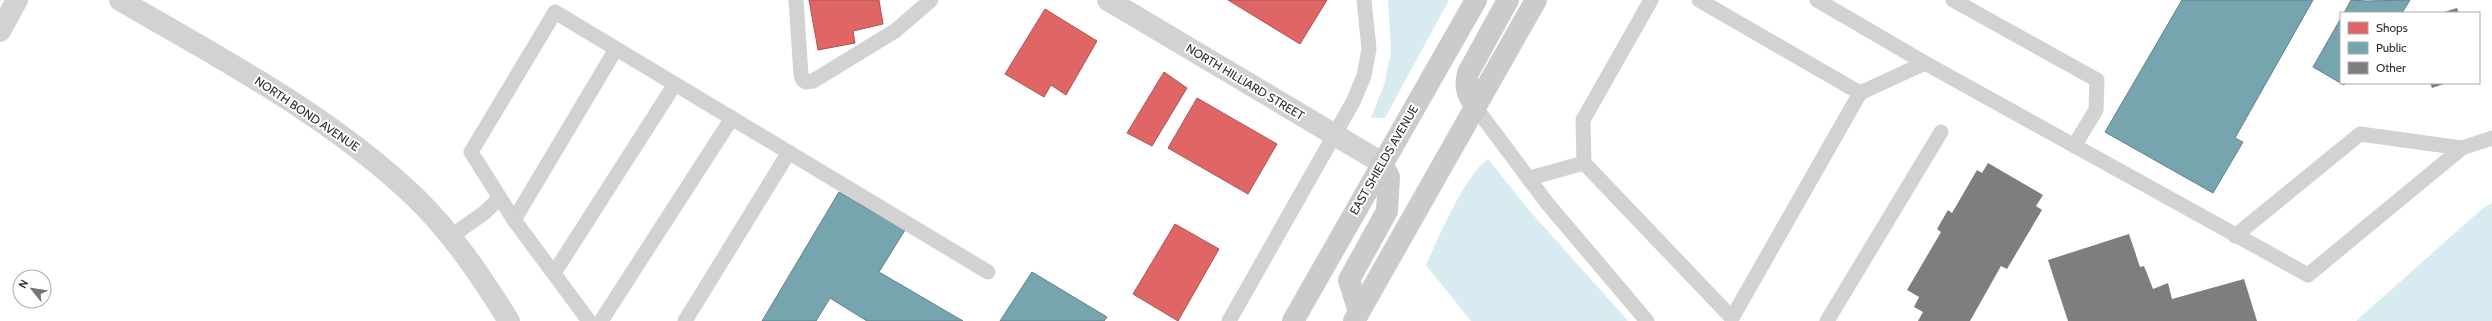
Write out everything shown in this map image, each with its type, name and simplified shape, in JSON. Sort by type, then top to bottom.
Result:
[{"type":"main road","name":"EAST SHIELDS AVENUE","points":[[1293,321],[1476,0]]},
{"type":"main road","points":[[1476,108],[1466,92],[1468,73],[1508,0]]},
{"type":"main road","points":[[1361,318],[1536,0]]},
{"type":"main road","points":[[1361,318],[1349,280],[1387,211],[1389,177],[1382,164]]},
{"type":"street","points":[[0,30],[17,0]]},
{"type":"street","name":"NORTH BOND AVENUE","points":[[120,0],[281,93],[340,134],[417,199],[450,237],[485,282],[509,321]]},
{"type":"street","name":"NORTH HILLIARD STREET","points":[[1108,0],[1382,164]]},
{"type":"lane","points":[[796,0],[801,75],[803,80],[806,82],[814,80],[895,31],[931,0]]},
{"type":"lane","points":[[1229,321],[1335,136],[1353,102],[1364,76],[1369,49],[1364,0]]},
{"type":"lane","points":[[1651,0],[1583,120],[1584,163],[1732,318],[1860,93],[1926,63]]},
{"type":"lane","points":[[1699,0],[1860,93]]},
{"type":"lane","points":[[1817,0],[2074,146],[2308,275],[2462,148],[2492,138]]},
{"type":"lane","points":[[1953,0],[2097,80],[2096,110],[2074,146]]},
{"type":"lane","points":[[589,321],[514,220],[471,152],[555,12],[988,272]]},
{"type":"lane","points":[[514,220],[616,49]]},
{"type":"lane","points":[[554,273],[675,84]]},
{"type":"lane","points":[[1476,108],[1530,178],[1547,203],[1647,321]]},
{"type":"lane","points":[[601,321],[732,118]]},
{"type":"lane","points":[[1827,321],[1941,132]]},
{"type":"lane","points":[[2235,236],[2360,134],[2462,148]]},
{"type":"lane","points":[[685,321],[789,152]]},
{"type":"lane","points":[[1530,178],[1584,163]]},
{"type":"lane","points":[[450,237],[484,213],[500,198]]},
{"type":"shaded area","points":[[1388,0],[1449,0],[1385,118],[1371,118],[1384,85],[1391,52]]},
{"type":"shaded area","points":[[1488,159],[1529,210],[1628,321],[1471,321],[1426,265],[1461,193],[1479,167]]},
{"type":"shaded area","points":[[2492,203],[2492,321],[2356,321],[2483,208]]},
{"type":"building: Shops","points":[[809,0],[879,0],[883,24],[853,31],[855,43],[818,50]]},
{"type":"building: Shops","points":[[1228,0],[1327,0],[1300,44]]},
{"type":"building: Shops","points":[[1045,9],[1097,41],[1066,95],[1051,85],[1044,97],[1005,74]]},
{"type":"building: Shops","points":[[1164,72],[1187,88],[1152,146],[1127,133]]},
{"type":"building: Shops","points":[[1197,98],[1277,144],[1248,194],[1168,148]]},
{"type":"building: Shops","points":[[1175,224],[1219,249],[1178,321],[1133,294]]},
{"type":"building: Public","points":[[2182,0],[2313,0],[2235,138],[2243,142],[2213,193],[2105,132]]},
{"type":"building: Public","points":[[2351,0],[2410,0],[2403,12],[2345,12]]},
{"type":"building: Public","points":[[2340,20],[2340,83],[2313,67]]},
{"type":"building: Public","points":[[839,192],[905,230],[879,272],[963,321],[867,321],[830,298],[816,321],[762,321]]},
{"type":"building: Public","points":[[1032,272],[1107,317],[1104,321],[1000,321]]},
{"type":"building: Other","points":[[2457,8],[2459,12],[2444,12]]},
{"type":"building: Other","points":[[2430,84],[2444,84],[2432,88]]},
{"type":"building: Other","points":[[1988,163],[2043,195],[2036,206],[2042,210],[2007,269],[2001,266],[1970,321],[1918,321],[1923,312],[1914,307],[1919,297],[1907,290],[1941,232],[1937,229],[1948,210],[1952,213],[1977,170],[1982,173]]},
{"type":"building: Other","points":[[2129,234],[2140,267],[2144,266],[2153,289],[2168,283],[2172,299],[2244,279],[2257,321],[2068,321],[2048,260]]}]
